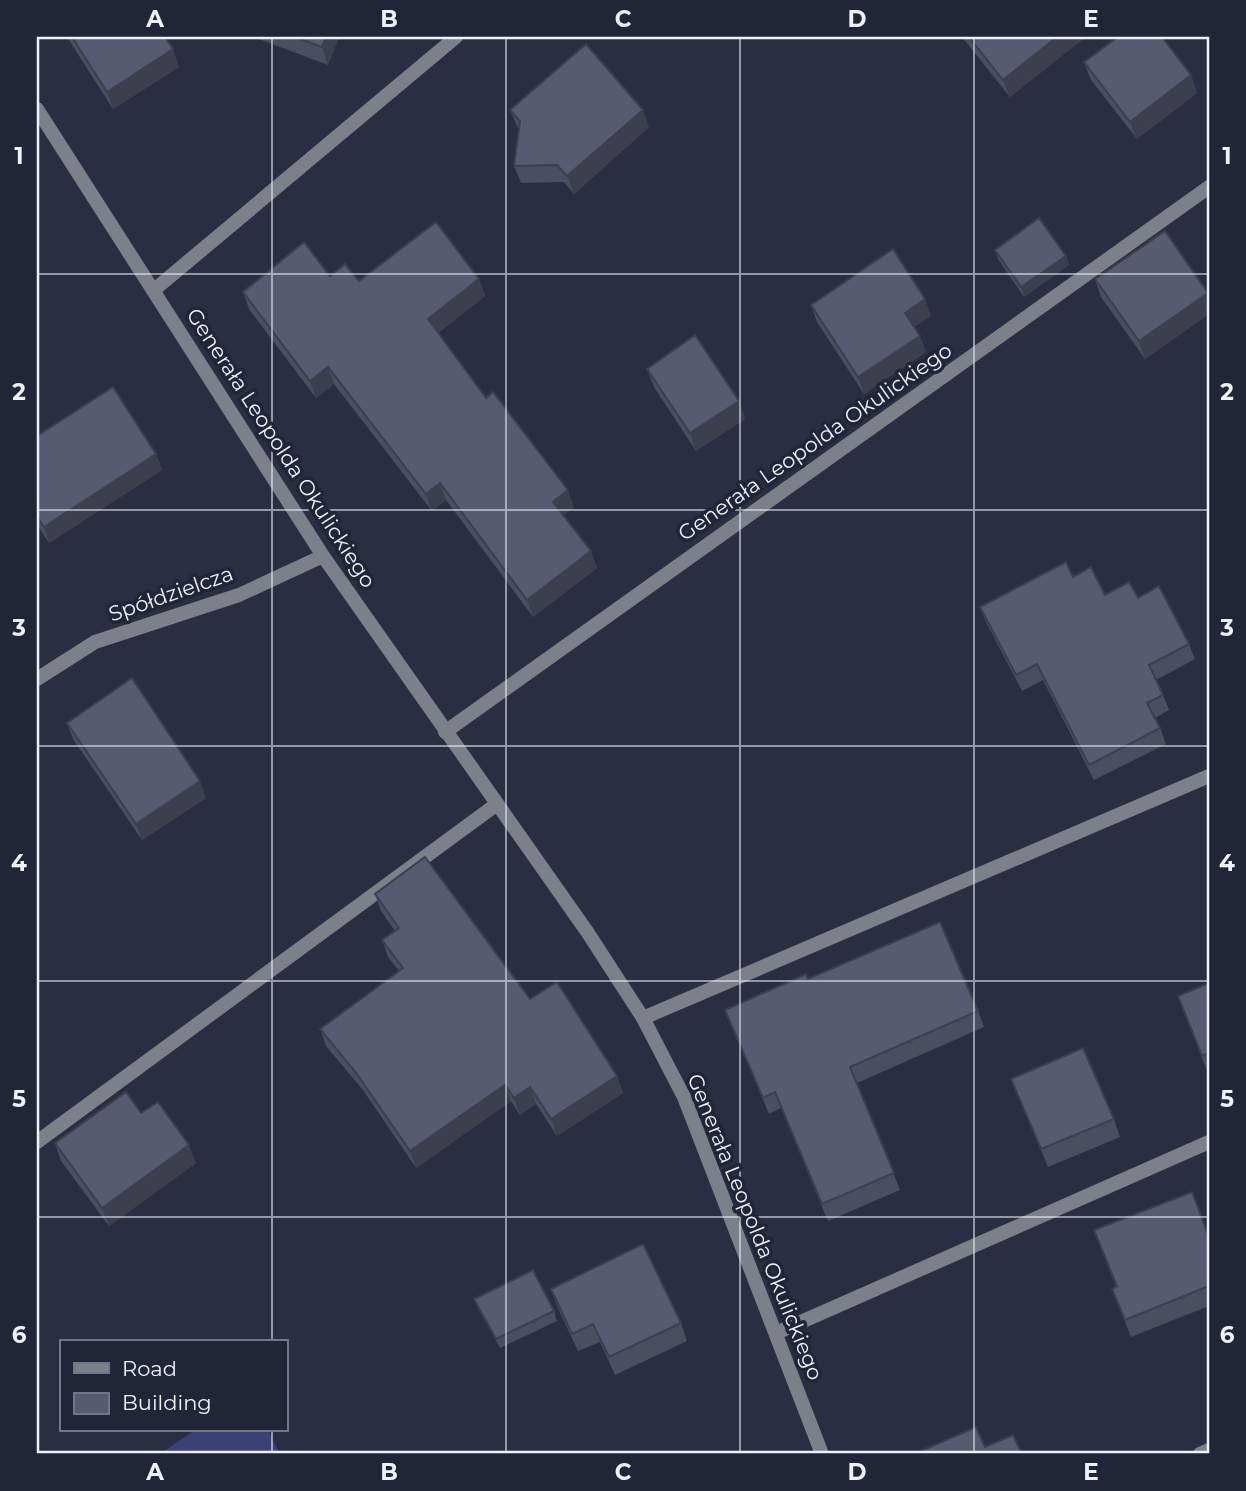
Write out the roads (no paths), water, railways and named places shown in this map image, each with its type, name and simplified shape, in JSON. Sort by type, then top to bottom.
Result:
[{"type":"street","points":[[154,290],[456,37]]},
{"type":"street","name":"Generała Leopolda Okulickiego","points":[[37,109],[323,555],[643,1018],[684,1097],[821,1454]]},
{"type":"street","name":"Generała Leopolda Okulickiego","points":[[445,732],[1209,187]]},
{"type":"street","name":"Spółdzielcza","points":[[37,679],[95,642],[239,595],[323,555]]},
{"type":"street","points":[[643,1018],[1209,776]]},
{"type":"street","points":[[37,1142],[497,804]]},
{"type":"street","points":[[776,1333],[1209,1142]]},
{"type":"street","points":[[1200,1454],[1209,1450]]}]
